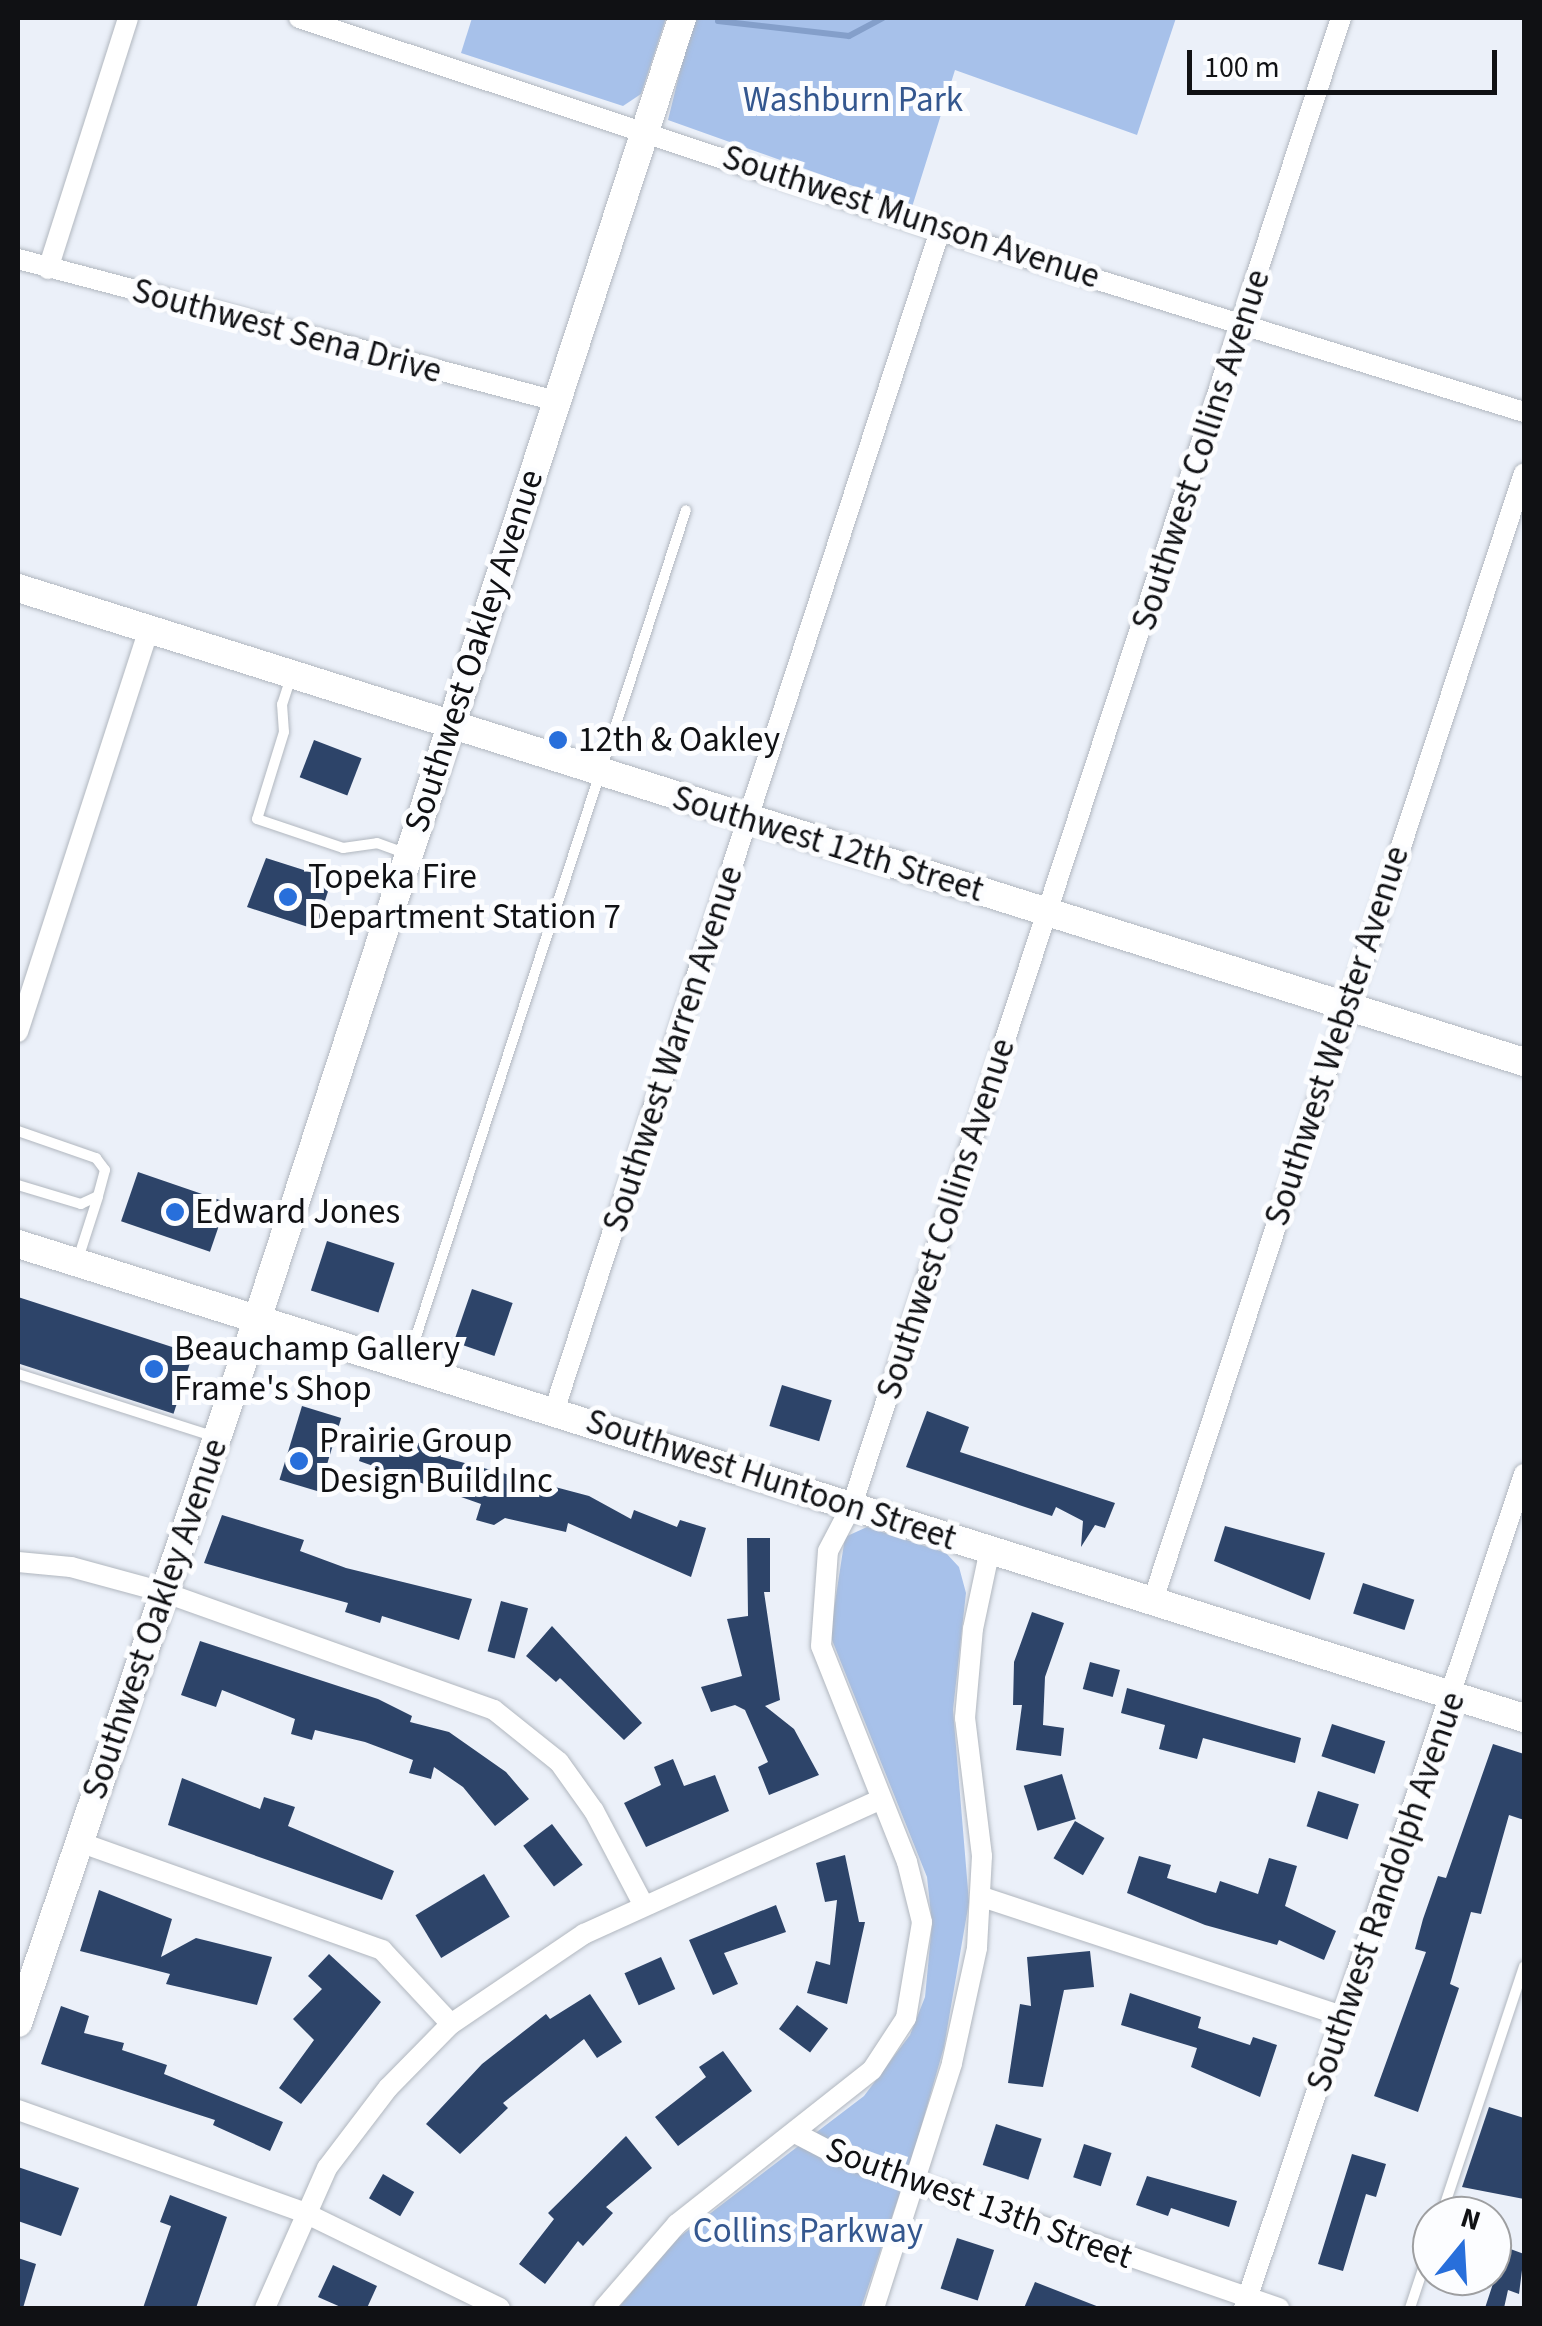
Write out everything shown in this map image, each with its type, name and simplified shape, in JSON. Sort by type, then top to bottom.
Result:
[{"type":"main road","name":"Southwest Oakley Avenue","points":[[18,2022],[257,1320],[682,18]]},
{"type":"main road","name":"Southwest 12th Street","points":[[18,588],[1524,1062]]},
{"type":"main road","name":"Southwest Huntoon Street","points":[[18,1244],[1524,1718]]},
{"type":"street","points":[[48,269],[128,18]]},
{"type":"street","name":"Southwest Munson Avenue","points":[[299,18],[645,129],[940,231],[1524,412]]},
{"type":"street","name":"Southwest Collins Avenue","points":[[604,2308],[677,2224],[872,2070],[906,2018],[917,1983],[922,1922],[917,1892],[830,1678],[820,1634],[828,1550],[852,1505],[1341,18]]},
{"type":"street","name":"Southwest Warren Avenue","points":[[554,1411],[940,231]]},
{"type":"street","name":"Southwest Sena Drive","points":[[18,260],[556,401]]},
{"type":"street","name":"Southwest Webster Avenue","points":[[1153,1600],[1524,473]]},
{"type":"street","points":[[18,1032],[149,629]]},
{"type":"street","name":"Southwest Randolph Avenue","points":[[1246,2304],[1524,1474]]},
{"type":"street","points":[[874,2308],[916,2183],[969,1991],[982,1898],[965,1718],[973,1629],[990,1549]]},
{"type":"street","points":[[18,1562],[71,1566],[163,1592],[400,1672],[506,1718],[575,1784],[644,1906]]},
{"type":"street","points":[[265,2308],[303,2212],[354,2128],[451,2024],[584,1934],[881,1799]]},
{"type":"street","points":[[79,1842],[382,1950],[451,2024]]},
{"type":"street","points":[[982,1898],[1345,2017]]},
{"type":"street","points":[[18,2110],[303,2212],[500,2308]]},
{"type":"street","name":"Southwest 13th Street","points":[[795,2133],[916,2183],[1246,2304],[1278,2308]]},
{"type":"lane","points":[[407,1365],[686,510]]},
{"type":"lane","points":[[292,673],[282,704],[284,732],[257,819],[343,848],[377,843],[408,854]]},
{"type":"lane","points":[[18,1131],[103,1162],[98,1196],[77,1263]]},
{"type":"lane","points":[[18,1185],[82,1204],[98,1196]]},
{"type":"lane","points":[[18,1374],[216,1437]]},
{"type":"lane","points":[[1448,2196],[1524,1966]]},
{"type":"green space","points":[[472,18],[666,18],[641,94],[623,106],[461,53]]},
{"type":"green space","name":"Washburn Park","points":[[693,18],[1176,18],[1137,135],[955,70],[912,207],[668,120]]},
{"type":"green space","name":"Collins Parkway","points":[[867,1527],[946,1553],[959,1567],[966,1593],[953,1710],[969,1902],[944,2047],[914,2152],[861,2308],[618,2308],[678,2238],[864,2096],[910,2035],[925,1997],[932,1924],[927,1877],[830,1635],[845,1537]]},
{"type":"building","points":[[314,740],[362,758],[347,796],[300,777]]},
{"type":"building","name":"Topeka Fire Department Station 7","points":[[266,858],[332,879],[322,910],[326,916],[308,927],[247,907]]},
{"type":"building","name":"Edward Jones","points":[[138,1172],[227,1203],[210,1252],[121,1221]]},
{"type":"building","points":[[327,1241],[395,1263],[378,1312],[311,1290]]},
{"type":"building","points":[[472,1289],[513,1303],[494,1356],[454,1342]]},
{"type":"building","points":[[18,1297],[193,1354],[174,1414],[18,1363]]},
{"type":"building","points":[[782,1385],[832,1400],[819,1441],[769,1426]]},
{"type":"building","points":[[302,1406],[341,1418],[319,1492],[279,1480]]},
{"type":"building","points":[[927,1411],[969,1427],[960,1452],[1115,1503],[1105,1528],[1095,1525],[1081,1547],[1083,1521],[1056,1507],[1052,1516],[906,1467]]},
{"type":"building","points":[[368,1427],[444,1451],[442,1457],[589,1496],[631,1519],[634,1510],[677,1527],[680,1520],[706,1528],[691,1577],[568,1523],[566,1532],[505,1518],[494,1525],[476,1520],[481,1504],[359,1461]]},
{"type":"building","points":[[222,1515],[304,1540],[300,1551],[346,1568],[472,1599],[459,1640],[382,1616],[380,1623],[345,1612],[348,1603],[204,1563]]},
{"type":"building","points":[[1225,1526],[1325,1553],[1310,1600],[1214,1561]]},
{"type":"building","points":[[747,1538],[770,1538],[770,1592],[764,1592],[780,1700],[765,1706],[794,1729],[819,1775],[769,1795],[758,1767],[768,1762],[745,1710],[735,1705],[711,1712],[701,1687],[742,1676],[727,1619],[748,1616]]},
{"type":"building","points":[[1363,1583],[1414,1600],[1404,1630],[1353,1613]]},
{"type":"building","points":[[501,1601],[528,1608],[515,1658],[488,1651]]},
{"type":"building","points":[[1032,1612],[1064,1623],[1045,1677],[1043,1725],[1064,1728],[1061,1756],[1016,1750],[1022,1705],[1013,1705],[1014,1662]]},
{"type":"building","points":[[552,1626],[642,1723],[624,1740],[560,1678],[556,1682],[526,1656]]},
{"type":"building","points":[[200,1641],[378,1699],[412,1716],[410,1722],[449,1732],[506,1772],[529,1799],[495,1826],[463,1787],[434,1767],[431,1779],[409,1773],[413,1760],[365,1742],[315,1730],[312,1740],[291,1734],[295,1719],[222,1690],[216,1707],[181,1695]]},
{"type":"building","points":[[1090,1662],[1120,1670],[1113,1697],[1083,1689]]},
{"type":"building","points":[[1127,1688],[1301,1738],[1295,1763],[1203,1738],[1197,1759],[1159,1749],[1165,1725],[1121,1713]]},
{"type":"building","points":[[1332,1724],[1385,1741],[1375,1774],[1321,1756]]},
{"type":"building","points":[[1493,1744],[1524,1754],[1524,1820],[1509,1815],[1481,1914],[1471,1912],[1450,1984],[1459,1988],[1418,2112],[1374,2096],[1426,1952],[1415,1949],[1423,1919],[1438,1876],[1446,1878]]},
{"type":"building","points":[[673,1759],[684,1786],[715,1775],[729,1811],[646,1847],[624,1803],[661,1785],[654,1767]]},
{"type":"building","points":[[1062,1774],[1076,1819],[1037,1831],[1024,1786]]},
{"type":"building","points":[[182,1778],[260,1809],[264,1797],[295,1807],[288,1826],[394,1871],[382,1900],[168,1825]]},
{"type":"building","points":[[1318,1791],[1359,1804],[1347,1839],[1307,1826]]},
{"type":"building","points":[[1075,1821],[1104,1838],[1083,1875],[1054,1858]]},
{"type":"building","points":[[552,1824],[583,1865],[554,1886],[523,1846]]},
{"type":"building","points":[[845,1855],[859,1922],[865,1922],[847,2004],[807,1993],[816,1961],[830,1965],[837,1900],[825,1902],[816,1863]]},
{"type":"building","points":[[1139,1856],[1171,1865],[1167,1878],[1216,1893],[1220,1881],[1258,1894],[1269,1858],[1297,1866],[1285,1906],[1336,1931],[1324,1960],[1279,1940],[1277,1945],[1205,1925],[1127,1893]]},
{"type":"building","points":[[484,1874],[510,1917],[441,1958],[415,1915]]},
{"type":"building","points":[[99,1890],[172,1919],[161,1957],[196,1938],[272,1957],[257,2005],[166,1984],[170,1974],[80,1951]]},
{"type":"building","points":[[776,1905],[786,1932],[724,1953],[738,1984],[713,1995],[689,1940]]},
{"type":"building","points":[[1090,1951],[1094,1987],[1064,1990],[1043,2087],[1008,2083],[1020,2004],[1031,2006],[1027,1957]]},
{"type":"building","points":[[329,1954],[381,2002],[301,2104],[279,2088],[314,2040],[293,2019],[322,1989],[308,1976]]},
{"type":"building","points":[[661,1957],[675,1989],[639,2005],[624,1973]]},
{"type":"building","points":[[1130,1993],[1201,2017],[1198,2028],[1250,2045],[1253,2037],[1277,2045],[1260,2097],[1191,2067],[1197,2048],[1121,2025]]},
{"type":"building","points":[[590,1994],[622,2042],[597,2058],[584,2039],[503,2103],[508,2108],[460,2154],[426,2124],[482,2064],[546,2014],[550,2019]]},
{"type":"building","points":[[797,2005],[828,2028],[810,2052],[779,2029]]},
{"type":"building","points":[[61,2006],[89,2016],[84,2033],[124,2043],[122,2050],[167,2065],[164,2074],[283,2122],[270,2151],[213,2125],[215,2120],[41,2064]]},
{"type":"building","points":[[723,2051],[752,2091],[678,2146],[655,2117],[706,2077],[699,2067]]},
{"type":"building","points":[[1489,2107],[1524,2118],[1524,2199],[1462,2187]]},
{"type":"building","points":[[996,2124],[1042,2139],[1028,2180],[983,2165]]},
{"type":"building","points":[[626,2136],[652,2168],[606,2207],[613,2213],[583,2246],[578,2241],[545,2284],[519,2264],[554,2219],[548,2213]]},
{"type":"building","points":[[1084,2144],[1112,2153],[1101,2186],[1073,2177]]},
{"type":"building","points":[[1352,2154],[1386,2164],[1376,2197],[1366,2194],[1343,2271],[1318,2264]]},
{"type":"building","points":[[18,2167],[79,2188],[61,2236],[18,2221]]},
{"type":"building","points":[[383,2174],[414,2192],[400,2216],[369,2198]]},
{"type":"building","points":[[1147,2176],[1237,2201],[1229,2227],[1171,2208],[1168,2216],[1136,2205]]},
{"type":"building","points":[[170,2195],[227,2217],[196,2308],[143,2308],[171,2226],[160,2222]]},
{"type":"building","points":[[957,2238],[994,2250],[978,2300],[941,2288]]},
{"type":"building","points":[[1512,2250],[1524,2254],[1519,2294],[1512,2291]]},
{"type":"building","points":[[18,2258],[36,2264],[23,2308],[18,2308]]},
{"type":"building","points":[[333,2265],[377,2286],[367,2308],[343,2308],[318,2297]]},
{"type":"building","points":[[1035,2282],[1099,2307],[1099,2308],[1024,2308]]},
{"type":"building","points":[[1489,2296],[1507,2296],[1504,2308],[1485,2308]]},
{"type":"waterway","points":[[718,21],[849,36],[883,18]]},
{"type":"place","name":"12th & Oakley","points":[[558,740]]},
{"type":"place","name":"Topeka Fire Department Station 7","points":[[288,897]]},
{"type":"place","name":"Edward Jones","points":[[175,1212]]},
{"type":"place","name":"Beauchamp Gallery Frame's Shop","points":[[154,1369]]},
{"type":"place","name":"Prairie Group Design Build Inc","points":[[299,1461]]}]
